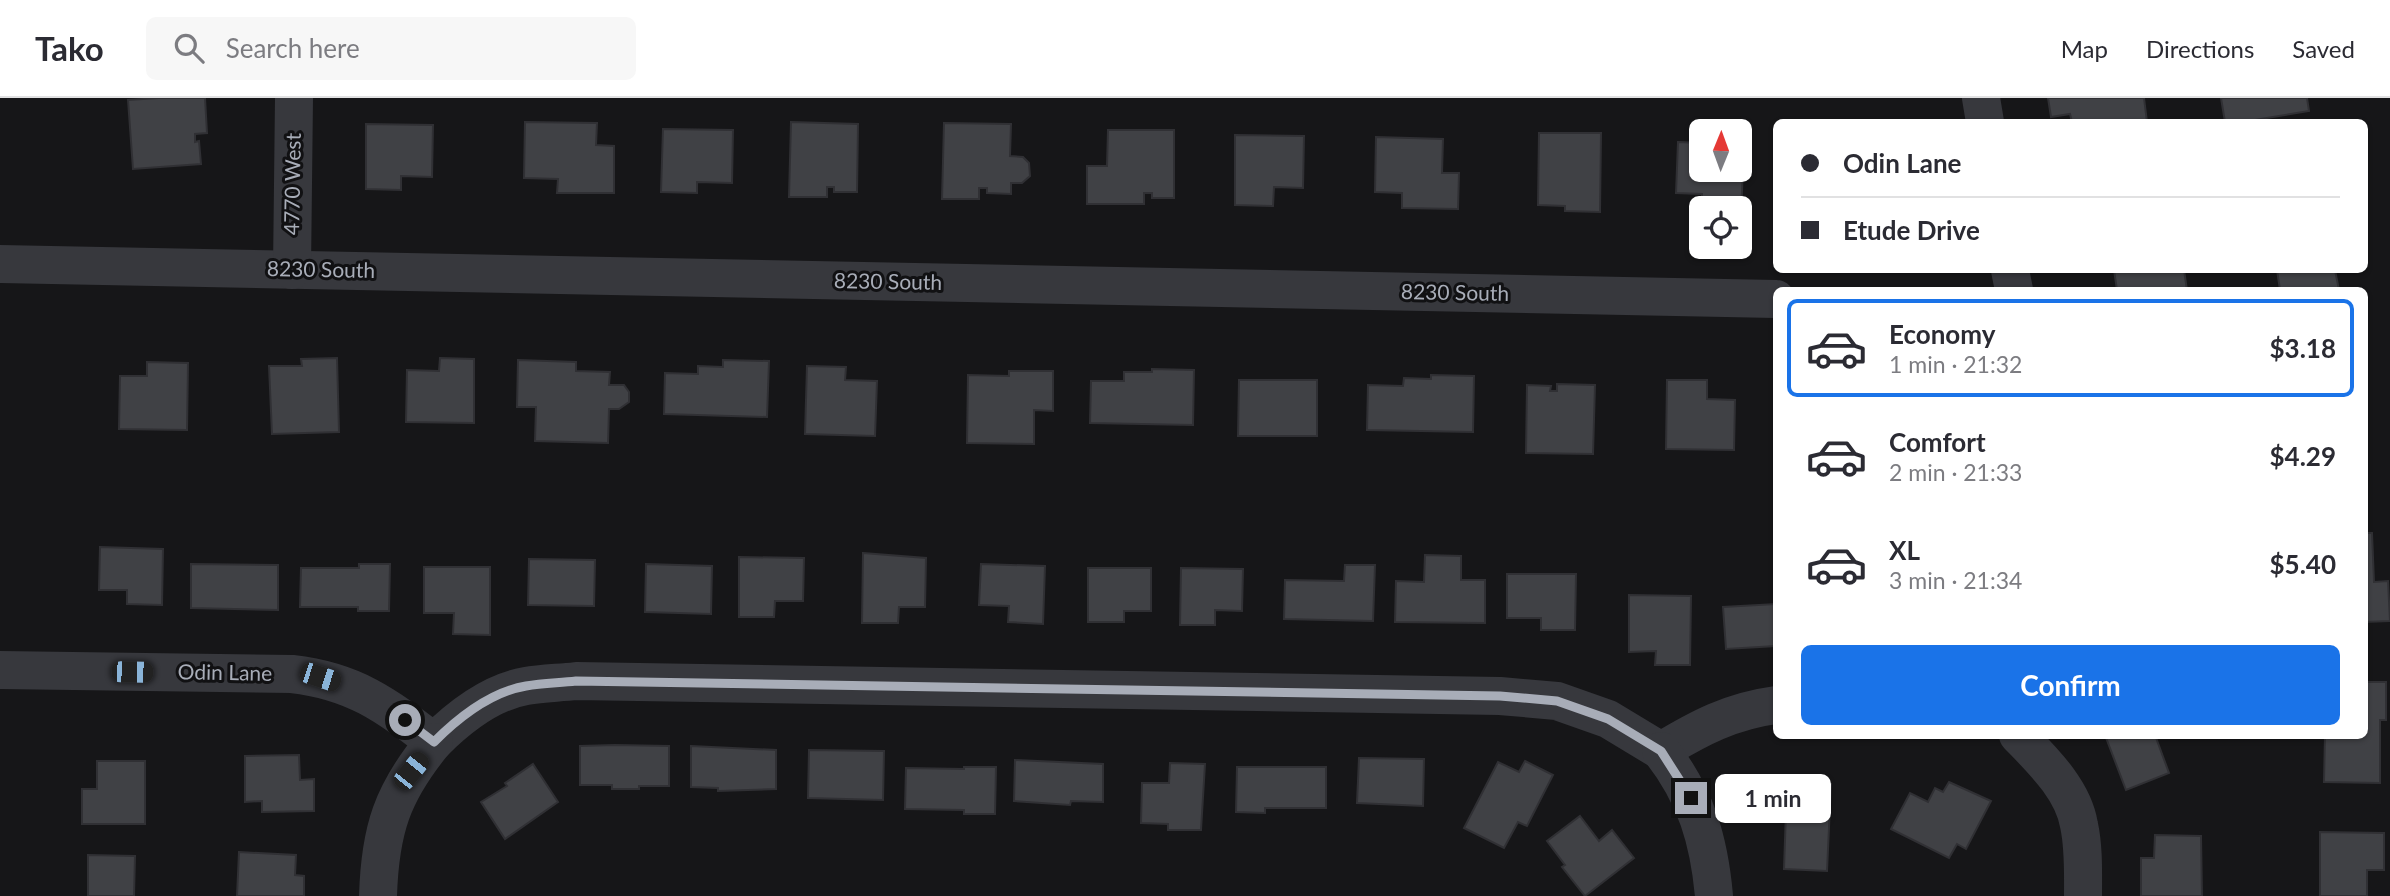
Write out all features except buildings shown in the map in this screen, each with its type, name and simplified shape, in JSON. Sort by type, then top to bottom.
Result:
[{"type":"street","name":"4770 West","points":[[292,270],[294,98]]},
{"type":"street","points":[[1981,98],[1984,119]]},
{"type":"street","name":"8230 South","points":[[0,264],[1773,299]]},
{"type":"street","name":"Odin Lane","points":[[0,670],[292,674],[320,677],[353,688],[385,705],[434,742]]},
{"type":"street","points":[[378,896],[382,845],[393,804],[411,771],[434,742],[463,716],[499,695],[524,686],[576,681],[1500,696],[1557,701],[1608,719],[1661,751],[1691,798],[1710,854],[1714,896]]},
{"type":"street","points":[[1661,751],[1703,726],[1749,708],[1773,705]]},
{"type":"street","points":[[2022,739],[2067,792],[2079,823],[2083,896]]},
{"type":"route","points":[[405,720],[434,742],[463,716],[499,695],[524,686],[576,681],[1500,696],[1557,701],[1608,719],[1661,751],[1691,798]]}]
